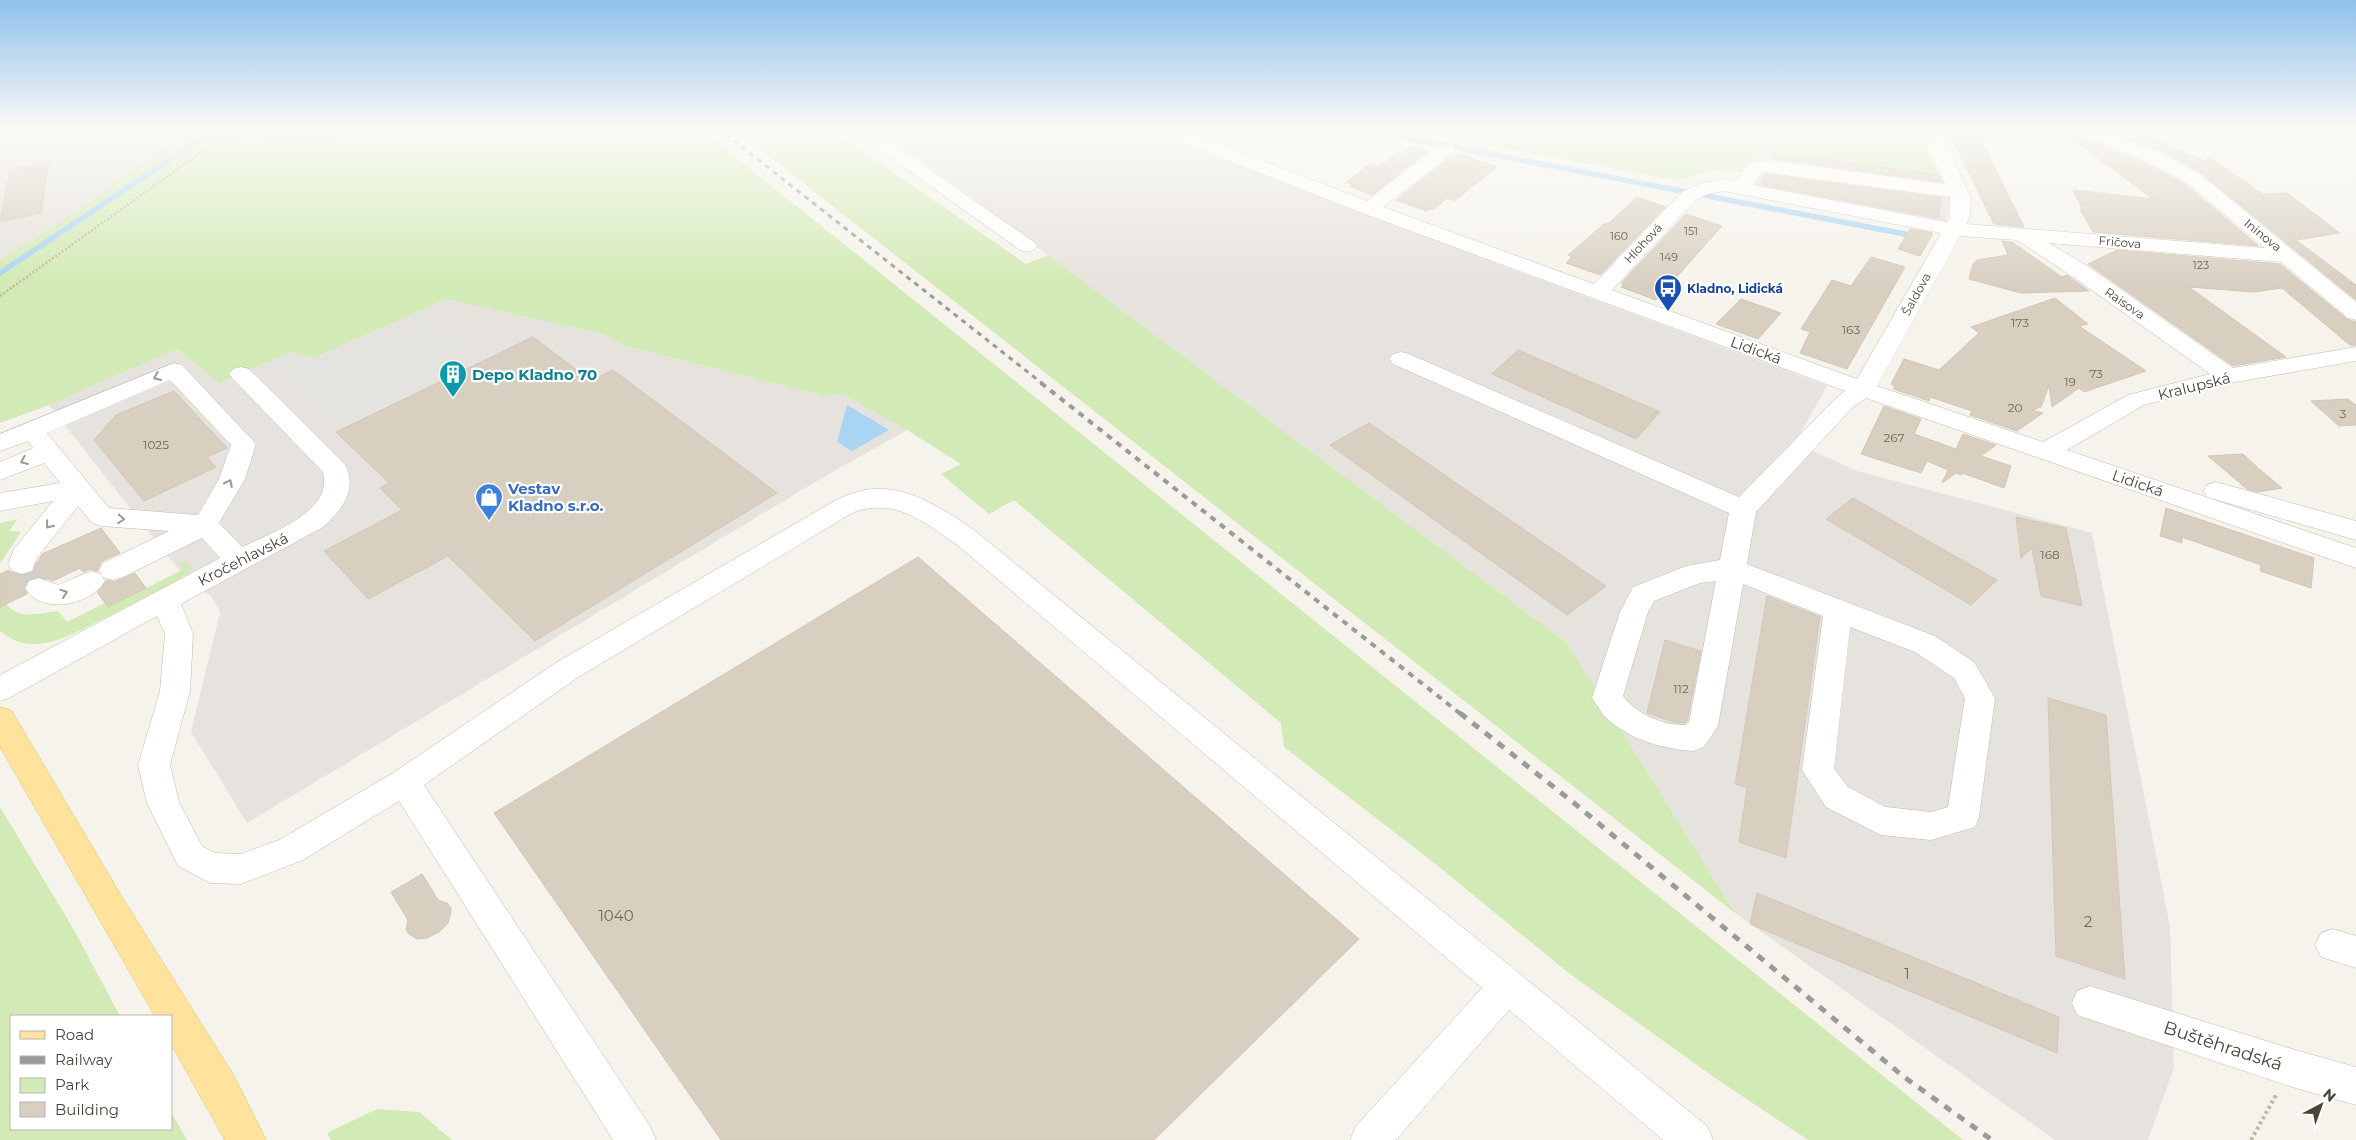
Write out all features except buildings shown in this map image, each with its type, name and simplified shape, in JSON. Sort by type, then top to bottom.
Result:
[{"type":"main road","points":[[0,719],[110,908],[220,1090],[246,1140]]},
{"type":"street","points":[[934,181],[1027,246]]},
{"type":"street","name":"Lidická","points":[[1298,181],[1863,389],[2356,558]]},
{"type":"street","points":[[1369,209],[1405,181]]},
{"type":"street","points":[[1742,187],[1746,181]]},
{"type":"street","points":[[1876,181],[1958,191]]},
{"type":"street","name":"Šaldova","points":[[1743,509],[1844,403],[1863,389],[1960,217],[1961,198],[1953,181]]},
{"type":"street","name":"Ininova","points":[[2197,181],[2356,313]]},
{"type":"street","name":"Hlohová","points":[[1598,292],[1695,192],[1724,184],[1952,229]]},
{"type":"street","name":"Fričova","points":[[1952,229],[2288,256]]},
{"type":"street","name":"Raisova","points":[[2019,234],[2084,274],[2229,376]]},
{"type":"street","name":"Kralupská","points":[[2044,452],[2136,400],[2229,376],[2356,354]]},
{"type":"street","points":[[1401,359],[1743,509],[1731,569],[1703,726],[1693,738],[1679,739],[1636,725],[1616,711],[1607,698],[1634,612],[1643,594],[1696,573],[1731,569],[1925,644],[1964,670],[1980,698],[1963,817],[1931,826],[1881,821],[1838,797],[1818,770],[1838,611]]},
{"type":"street","points":[[0,443],[174,370],[244,444],[232,479],[205,526],[68,592],[52,597],[46,595],[39,588]]},
{"type":"street","name":"Kročehlavská","points":[[0,689],[315,520],[331,504],[338,480],[331,464],[241,374]]},
{"type":"street","points":[[32,430],[101,517],[205,526],[239,561]]},
{"type":"street","points":[[2070,438],[2109,456],[2217,491],[2356,531]]},
{"type":"street","points":[[0,472],[49,451]]},
{"type":"street","points":[[0,502],[78,488]]},
{"type":"street","points":[[22,564],[24,556],[78,488]]},
{"type":"street","points":[[164,600],[179,634],[175,691],[154,765],[163,803],[190,856],[210,868],[241,869],[290,850],[404,782],[567,670],[844,506],[868,499],[899,500],[930,513],[965,537],[1693,1140]]},
{"type":"street","points":[[404,782],[636,1140]]},
{"type":"street","points":[[1370,1140],[1506,987]]},
{"type":"street","name":"Buštěhradská","points":[[2090,1003],[2292,1068],[2356,1086]]},
{"type":"path","points":[[0,296],[161,181]]},
{"type":"path","points":[[2251,1140],[2292,1068]]},
{"type":"shaded area","points":[[0,181],[117,181],[62,221],[0,260]]},
{"type":"shaded area","points":[[949,181],[1281,181],[1827,386],[1795,443],[1857,471],[2092,533],[2170,926],[2174,1068],[2148,1140],[2055,1140],[1735,913],[1567,643]]},
{"type":"shaded area","points":[[1751,181],[1947,181],[1953,195],[1945,226],[1751,186]]},
{"type":"shaded area","points":[[446,299],[603,334],[625,346],[824,396],[842,394],[907,430],[827,475],[247,823],[191,732],[220,612],[211,596],[183,575],[49,405],[177,349],[221,383],[291,352],[313,358]]},
{"type":"shaded area","points":[[427,314],[454,336],[462,332],[475,343],[480,340],[498,354],[336,432],[265,363],[291,352],[305,362],[320,364],[329,354],[347,350]]},
{"type":"green space","points":[[117,181],[765,181],[1963,1140],[1808,1140],[1715,1078],[1566,971],[1433,862],[1284,747],[1281,723],[1014,500],[989,514],[941,474],[961,464],[907,430],[842,394],[824,396],[625,346],[603,334],[446,299],[313,358],[291,352],[220,383],[177,349],[49,405],[0,423],[0,260],[62,221]]},
{"type":"green space","points":[[801,181],[906,181],[1026,264],[1048,255],[1567,643],[1735,913]]},
{"type":"green space","points":[[18,519],[9,531],[21,532],[0,564],[0,523]]},
{"type":"green space","points":[[178,562],[186,562],[193,568],[179,580],[66,637],[39,644],[28,644],[13,640],[0,631],[0,595],[6,604],[18,613],[32,614],[58,611],[67,622],[105,603],[109,607],[184,569]]},
{"type":"green space","points":[[0,807],[74,930],[119,1015],[10,1015],[10,1130],[172,1130],[172,1114],[187,1140],[0,1140]]},
{"type":"green space","points":[[377,1109],[419,1112],[452,1140],[331,1140],[327,1133]]},
{"type":"water","points":[[847,405],[889,430],[852,451],[837,442]]},
{"type":"waterway","points":[[0,273],[137,181]]},
{"type":"waterway","points":[[1631,181],[1915,236]]},
{"type":"tunnel","points":[[22,564],[39,588]]},
{"type":"railway","points":[[786,181],[1043,384]]},
{"type":"railway","points":[[1041,383],[1462,715]]},
{"type":"railway","points":[[1460,713],[1574,803],[1904,1077],[1992,1140]]},
{"type":"place","name":"Kladno, Lidická","points":[[1668,312]]},
{"type":"place","name":"Depo Kladno 70","points":[[453,398]]},
{"type":"place","name":"Vestav Kladno s.r.o.","points":[[489,521]]}]
